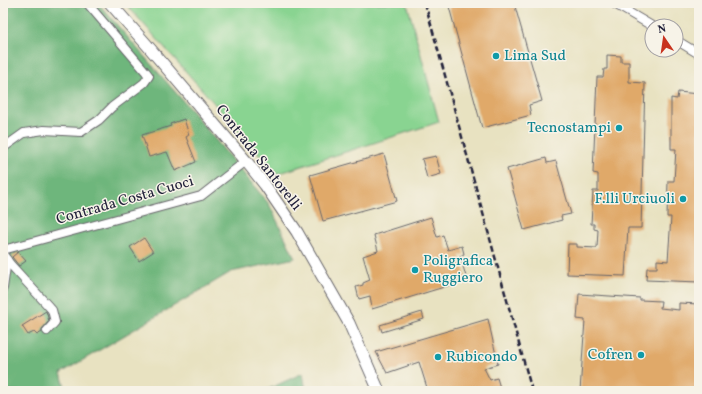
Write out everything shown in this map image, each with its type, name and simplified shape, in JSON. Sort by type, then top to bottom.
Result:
[{"type":"main road","name":"Contrada Santorelli","points":[[110,3],[246,161],[273,197],[297,232],[349,323],[379,391]]},
{"type":"street","points":[[3,148],[24,133],[44,130],[81,132],[99,120],[112,107],[144,83],[148,76],[146,72],[86,3]]},
{"type":"street","points":[[613,3],[644,21]]},
{"type":"street","points":[[684,45],[699,54]]},
{"type":"street","name":"Contrada Costa Cuoci","points":[[3,250],[201,196],[246,161]]},
{"type":"street","points":[[3,288],[5,257]]},
{"type":"street","points":[[5,257],[52,310],[55,322],[47,331]]},
{"type":"green space","points":[[3,3],[98,3],[184,102],[269,204],[295,258],[231,272],[61,373],[66,391],[3,391]]},
{"type":"green space","points":[[125,3],[407,3],[439,122],[277,174]]},
{"type":"green space","points":[[303,373],[306,391],[264,391]]},
{"type":"building","name":"Lima Sud","points":[[448,3],[514,3],[542,101],[529,105],[531,115],[482,128]]},
{"type":"building","name":"Tecnostampi","points":[[607,55],[621,56],[621,62],[629,62],[629,82],[645,83],[641,228],[628,228],[625,276],[567,274],[568,244],[577,244],[577,247],[597,248],[598,230],[594,229],[594,224],[591,224],[593,191],[598,191],[598,174],[593,173],[597,77],[603,77],[604,69],[607,69]]},
{"type":"building","name":"F.lli Urciuoli","points":[[678,92],[699,94],[699,282],[646,280],[647,268],[657,268],[657,260],[668,261],[671,217],[667,217],[668,181],[674,181],[676,149],[671,149],[671,98],[677,99]]},
{"type":"building","points":[[184,119],[189,135],[186,137],[196,162],[175,171],[167,152],[149,157],[142,135],[171,126],[170,124]]},
{"type":"building","points":[[384,154],[397,201],[323,221],[310,175]]},
{"type":"building","points":[[436,156],[441,174],[427,178],[422,159]]},
{"type":"building","points":[[546,158],[547,163],[556,161],[571,214],[561,216],[562,220],[524,230],[507,169]]},
{"type":"building","name":"Poligrafica Ruggiero","points":[[431,217],[437,237],[443,235],[448,250],[462,246],[464,254],[460,256],[467,280],[372,309],[370,296],[359,299],[356,287],[363,285],[363,283],[370,280],[363,256],[378,251],[374,235]]},
{"type":"building","points":[[144,238],[153,252],[139,261],[130,247]]},
{"type":"building","points":[[18,252],[26,261],[19,266],[12,257]]},
{"type":"building","name":"Cofren","points":[[579,294],[640,298],[640,300],[661,301],[660,308],[679,310],[679,303],[699,304],[699,391],[580,391],[585,320],[577,319]]},
{"type":"building","points":[[46,311],[49,321],[42,329],[42,332],[37,335],[34,332],[28,335],[22,326]]},
{"type":"building","points":[[422,312],[424,319],[382,332],[380,325]]},
{"type":"building","name":"Rubicondo","points":[[488,319],[498,364],[484,368],[490,380],[497,378],[501,391],[428,391],[419,362],[387,373],[376,352]]},
{"type":"railway","points":[[425,3],[532,391]]},
{"type":"place","name":"Lima Sud","points":[[496,56]]},
{"type":"place","name":"Tecnostampi","points":[[619,128]]},
{"type":"place","name":"F.lli Urciuoli","points":[[683,199]]},
{"type":"place","name":"Poligrafica Ruggiero","points":[[415,270]]},
{"type":"place","name":"Cofren","points":[[641,355]]},
{"type":"place","name":"Rubicondo","points":[[438,357]]}]
